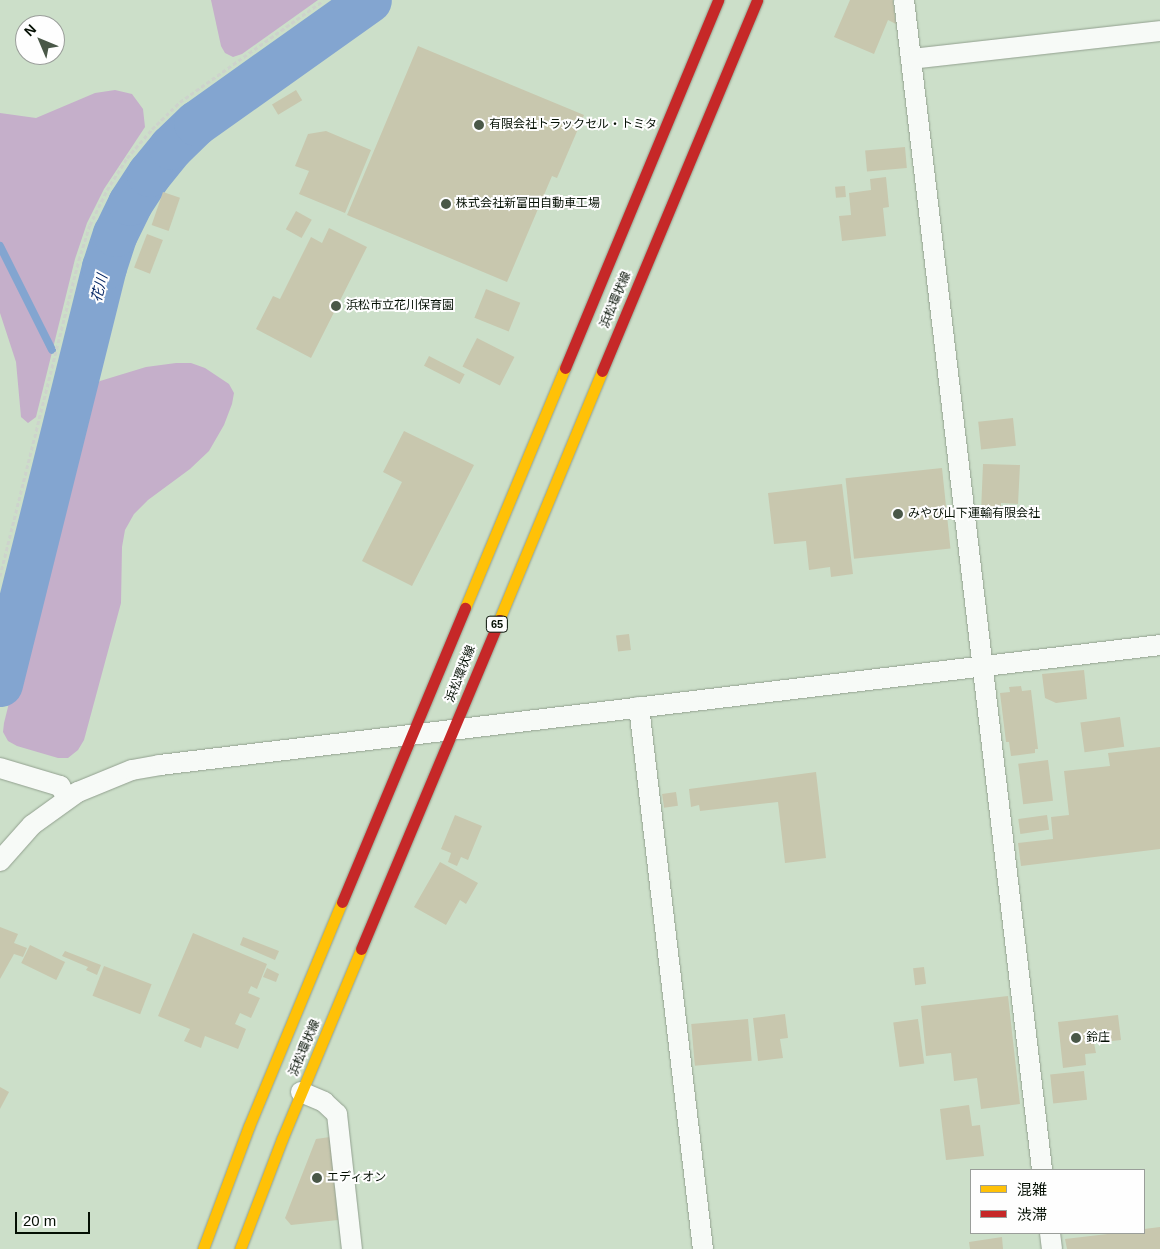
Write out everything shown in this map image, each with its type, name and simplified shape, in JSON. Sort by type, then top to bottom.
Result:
[{"type":"main road","name":"浜松環状線","points":[[203,1249],[249,1126],[718,0]]},
{"type":"main road","name":"浜松環状線","points":[[240,1249],[302,1092],[757,0]]},
{"type":"street","points":[[904,0],[1042,1169]]},
{"type":"street","points":[[911,59],[1160,31]]},
{"type":"street","points":[[0,861],[32,825],[67,798],[104,780],[160,765],[1160,645]]},
{"type":"street","points":[[639,707],[703,1249]]},
{"type":"street","points":[[0,768],[60,786],[67,798]]},
{"type":"street","points":[[302,1092],[324,1102],[337,1114],[352,1249]]},
{"type":"street","points":[[1050,1234],[1052,1249]]},
{"type":"path","points":[[0,576],[79,260],[90,225],[107,190],[127,158],[152,129],[180,102],[324,0]]},
{"type":"shaded area","points":[[211,0],[318,0],[242,54],[233,57],[225,53],[221,46]]},
{"type":"shaded area","points":[[115,90],[132,94],[143,109],[145,127],[104,189],[87,223],[75,259],[36,417],[28,423],[21,417],[16,362],[0,313],[0,113],[36,118],[95,93]]},
{"type":"shaded area","points":[[191,363],[205,368],[229,384],[234,393],[224,425],[209,451],[190,469],[148,500],[134,514],[125,530],[122,547],[121,603],[84,740],[78,750],[68,758],[58,758],[17,746],[8,741],[3,732],[4,723],[84,403],[90,390],[100,381],[146,367]]},
{"type":"building","points":[[850,0],[893,0],[896,24],[888,20],[874,54],[834,37]]},
{"type":"building","points":[[418,46],[584,115],[557,178],[552,176],[507,282],[347,215]]},
{"type":"building","points":[[296,90],[302,100],[278,115],[272,104]]},
{"type":"building","points":[[326,131],[371,150],[345,213],[299,194],[309,171],[295,166],[308,134]]},
{"type":"building","points":[[905,147],[907,168],[867,171],[865,150]]},
{"type":"building","points":[[886,177],[889,207],[883,208],[886,236],[842,241],[839,216],[851,215],[849,193],[871,190],[870,179]]},
{"type":"building","points":[[845,186],[846,197],[836,198],[835,187]]},
{"type":"building","points":[[163,192],[180,198],[169,231],[152,225]]},
{"type":"building","points":[[296,211],[312,220],[302,238],[286,229]]},
{"type":"building","points":[[329,228],[367,247],[311,358],[256,329],[273,296],[280,299],[311,237],[322,243]]},
{"type":"building","points":[[147,234],[163,240],[150,274],[134,268]]},
{"type":"building","points":[[486,289],[520,303],[509,332],[474,318]]},
{"type":"building","points":[[477,338],[514,357],[500,386],[462,367]]},
{"type":"building","points":[[429,356],[465,374],[460,384],[424,366]]},
{"type":"building","points":[[1013,418],[1016,446],[981,450],[978,422]]},
{"type":"building","points":[[404,431],[474,465],[412,586],[362,561],[402,482],[383,472]]},
{"type":"building","points":[[983,464],[1020,465],[1018,504],[1001,503],[1001,513],[981,512]]},
{"type":"building","points":[[942,468],[950,549],[854,559],[846,478]]},
{"type":"building","points":[[842,484],[853,574],[831,577],[830,567],[809,570],[806,541],[774,544],[768,493]]},
{"type":"building","points":[[629,634],[631,650],[618,651],[616,636]]},
{"type":"building","points":[[1084,670],[1087,699],[1056,703],[1045,698],[1042,674]]},
{"type":"building","points":[[1021,686],[1022,691],[1031,690],[1038,749],[1035,749],[1035,753],[1011,756],[1009,742],[1006,742],[1000,693],[1010,692],[1009,687]]},
{"type":"building","points":[[1120,717],[1124,747],[1085,752],[1080,723]]},
{"type":"building","points":[[1160,747],[1160,849],[1021,866],[1018,843],[1053,839],[1051,817],[1069,815],[1064,771],[1110,766],[1108,753]]},
{"type":"building","points":[[1048,760],[1053,801],[1023,804],[1018,764]]},
{"type":"building","points":[[816,772],[826,858],[785,863],[778,802],[700,811],[699,805],[691,807],[689,789]]},
{"type":"building","points":[[676,792],[678,806],[664,808],[662,794]]},
{"type":"building","points":[[455,815],[482,826],[468,860],[461,857],[457,866],[448,862],[451,853],[441,849]]},
{"type":"building","points":[[1047,815],[1049,830],[1020,834],[1018,819]]},
{"type":"building","points":[[440,862],[478,883],[466,904],[460,900],[446,925],[414,907]]},
{"type":"building","points":[[0,927],[18,934],[14,943],[27,948],[23,957],[14,954],[0,979]]},
{"type":"building","points":[[193,933],[267,964],[257,989],[251,986],[248,993],[260,998],[251,1018],[240,1013],[235,1024],[246,1029],[238,1049],[205,1036],[201,1048],[184,1041],[190,1029],[158,1016]]},
{"type":"building","points":[[243,937],[279,951],[275,960],[240,945]]},
{"type":"building","points":[[30,945],[65,962],[56,980],[21,963]]},
{"type":"building","points":[[65,951],[101,965],[97,975],[86,970],[88,967],[62,956]]},
{"type":"building","points":[[104,966],[152,984],[140,1014],[93,996]]},
{"type":"building","points":[[924,967],[926,984],[915,985],[913,968]]},
{"type":"building","points":[[267,968],[279,974],[276,982],[263,977]]},
{"type":"building","points":[[1008,996],[1020,1104],[981,1109],[977,1078],[954,1081],[951,1053],[926,1056],[921,1006]]},
{"type":"building","points":[[785,1014],[788,1038],[780,1039],[783,1058],[758,1061],[753,1018]]},
{"type":"building","points":[[1118,1015],[1121,1040],[1094,1043],[1096,1053],[1085,1054],[1086,1065],[1063,1068],[1058,1022]]},
{"type":"building","points":[[748,1019],[752,1061],[695,1066],[691,1024]]},
{"type":"building","points":[[918,1019],[924,1064],[900,1067],[893,1022]]},
{"type":"building","points":[[1084,1071],[1087,1100],[1053,1103],[1050,1075]]},
{"type":"building","points":[[0,1087],[9,1092],[0,1109]]},
{"type":"building","points":[[969,1105],[972,1126],[980,1125],[984,1156],[946,1160],[940,1109]]},
{"type":"building","name":"エディオン","points":[[330,1137],[338,1220],[291,1225],[285,1218],[316,1139]]},
{"type":"building","points":[[1160,1227],[1160,1249],[1067,1249],[1065,1239],[1108,1234],[1145,1234],[1145,1229]]},
{"type":"building","points":[[1002,1237],[1003,1249],[970,1249],[969,1242]]},
{"type":"waterway","name":"花川","points":[[0,684],[104,267],[115,234],[130,203],[149,174],[171,147],[196,123],[369,0]]},
{"type":"waterway","points":[[0,246],[52,350]]},
{"type":"waterway","points":[[65,376],[73,392]]},
{"type":"traffic: slow","points":[[465,608],[565,368]]},
{"type":"traffic: slow","points":[[499,620],[602,371]]},
{"type":"traffic: slow","points":[[203,1249],[249,1126],[342,902]]},
{"type":"traffic: slow","points":[[240,1249],[282,1139],[361,949]]},
{"type":"traffic: jam","points":[[565,368],[718,0]]},
{"type":"traffic: jam","points":[[602,371],[757,0]]},
{"type":"traffic: jam","points":[[342,902],[465,608]]},
{"type":"traffic: jam","points":[[361,949],[499,620]]},
{"type":"place","name":"有限会社トラックセル・トミタ","points":[[479,125]]},
{"type":"place","name":"株式会社新富田自動車工場","points":[[446,204]]},
{"type":"place","name":"浜松市立花川保育園","points":[[336,306]]},
{"type":"place","name":"みやび山下運輸有限会社","points":[[898,514]]},
{"type":"place","name":"鈴庄","points":[[1076,1038]]},
{"type":"place","name":"エディオン","points":[[317,1178]]}]
